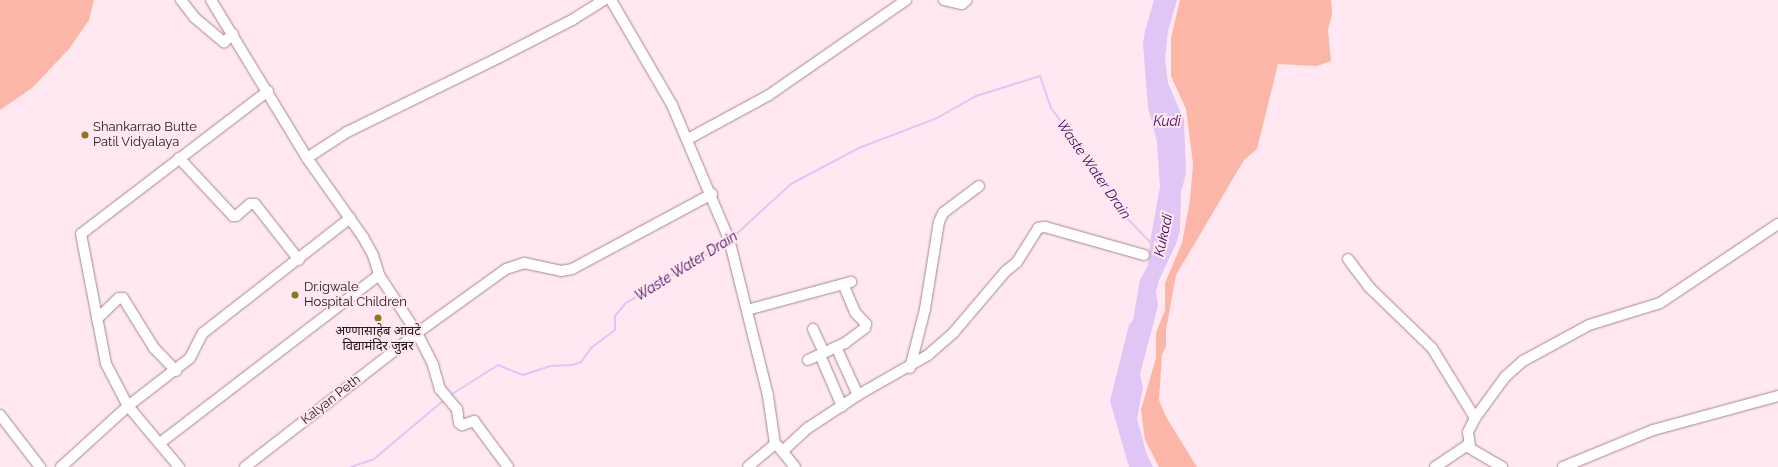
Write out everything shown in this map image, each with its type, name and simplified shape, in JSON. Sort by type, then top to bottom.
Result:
[{"type":"street","points":[[181,0],[195,18],[224,42],[233,34]]},
{"type":"street","points":[[211,0],[268,91],[307,158],[350,218],[373,255],[379,275],[417,333],[434,365],[440,389],[457,409],[459,423],[462,425],[474,421],[504,466]]},
{"type":"street","points":[[307,158],[347,132],[500,58],[572,20],[604,0]]},
{"type":"street","points":[[611,0],[672,105],[712,194],[729,239],[747,310],[768,396],[775,444],[784,450],[795,467]]},
{"type":"street","points":[[688,139],[769,95],[906,0]]},
{"type":"street","points":[[944,0],[962,4],[967,0]]},
{"type":"street","points":[[179,467],[128,406],[106,364],[81,234],[268,91]]},
{"type":"street","points":[[179,158],[233,216],[236,216],[250,204],[255,204],[299,260]]},
{"type":"street","points":[[910,368],[925,309],[939,222],[943,213],[979,186]]},
{"type":"street","name":"Kalyan Peth","points":[[245,467],[417,333],[517,264],[561,271],[572,269],[712,194]]},
{"type":"street","points":[[61,467],[128,406],[176,371],[190,358],[203,333],[299,260],[350,218]]},
{"type":"street","points":[[1502,467],[1482,456],[1470,446],[1468,432],[1475,418],[1505,377],[1538,350],[1589,325],[1660,303],[1778,224]]},
{"type":"street","points":[[784,450],[808,428],[858,395],[910,368],[928,355],[954,332],[1006,271],[1017,262],[1038,228],[1045,227],[1144,255]]},
{"type":"street","points":[[1348,259],[1369,286],[1432,348],[1475,418]]},
{"type":"street","points":[[160,443],[379,275]]},
{"type":"street","points":[[747,310],[847,283],[855,312],[866,324],[865,328],[836,347],[808,360]]},
{"type":"street","points":[[97,319],[119,298],[123,298],[154,348],[176,371]]},
{"type":"street","points":[[813,329],[842,406]]},
{"type":"street","points":[[836,347],[858,395]]},
{"type":"street","points":[[1563,467],[1653,430],[1778,396]]},
{"type":"street","points":[[0,415],[40,467]]},
{"type":"street","points":[[748,467],[775,444]]},
{"type":"street","points":[[1435,467],[1462,448],[1470,446]]},
{"type":"shaded area","points":[[0,0],[94,0],[89,20],[69,49],[32,88],[0,110]]},
{"type":"shaded area","points":[[1180,0],[1331,0],[1332,14],[1328,30],[1331,61],[1317,66],[1278,64],[1257,149],[1244,160],[1176,275],[1166,330],[1166,346],[1162,355],[1159,400],[1166,417],[1197,467],[1159,467],[1145,440],[1141,410],[1156,358],[1156,333],[1165,310],[1165,283],[1182,243],[1190,200],[1193,164],[1186,109],[1171,76],[1171,38]]},
{"type":"water","points":[[1154,0],[1177,0],[1168,31],[1165,58],[1168,83],[1184,120],[1186,174],[1181,192],[1180,231],[1176,244],[1159,280],[1156,292],[1158,306],[1140,374],[1143,387],[1137,419],[1146,452],[1153,467],[1129,467],[1110,401],[1129,325],[1133,320],[1140,280],[1148,265],[1150,242],[1160,187],[1157,142],[1148,107],[1143,44],[1145,31]]},
{"type":"waterway","name":"Waste Water Drain","points":[[732,238],[791,184],[859,148],[937,118],[976,96],[1040,76],[1051,108],[1103,178],[1124,215],[1150,242]]},
{"type":"waterway","name":"Waste Water Drain","points":[[449,396],[498,365],[523,375],[551,366],[572,365],[581,362],[591,348],[615,330],[615,316],[626,303],[727,242]]},
{"type":"waterway","name":"Waste Water Drain","points":[[351,467],[374,459],[444,400]]},
{"type":"place","name":"Shankarrao Butte Patil Vidyalaya","points":[[85,135]]},
{"type":"place","name":"Dr.igwale Hospital Children","points":[[295,295]]},
{"type":"place","name":"अण्णासाहेब आवटे विद्यामंदिर जुन्नर","points":[[378,318]]},
{"type":"water label","name":"Kudi","points":[[1167,121]]},
{"type":"water label","name":"Kukadi","points":[[1163,235]]}]
